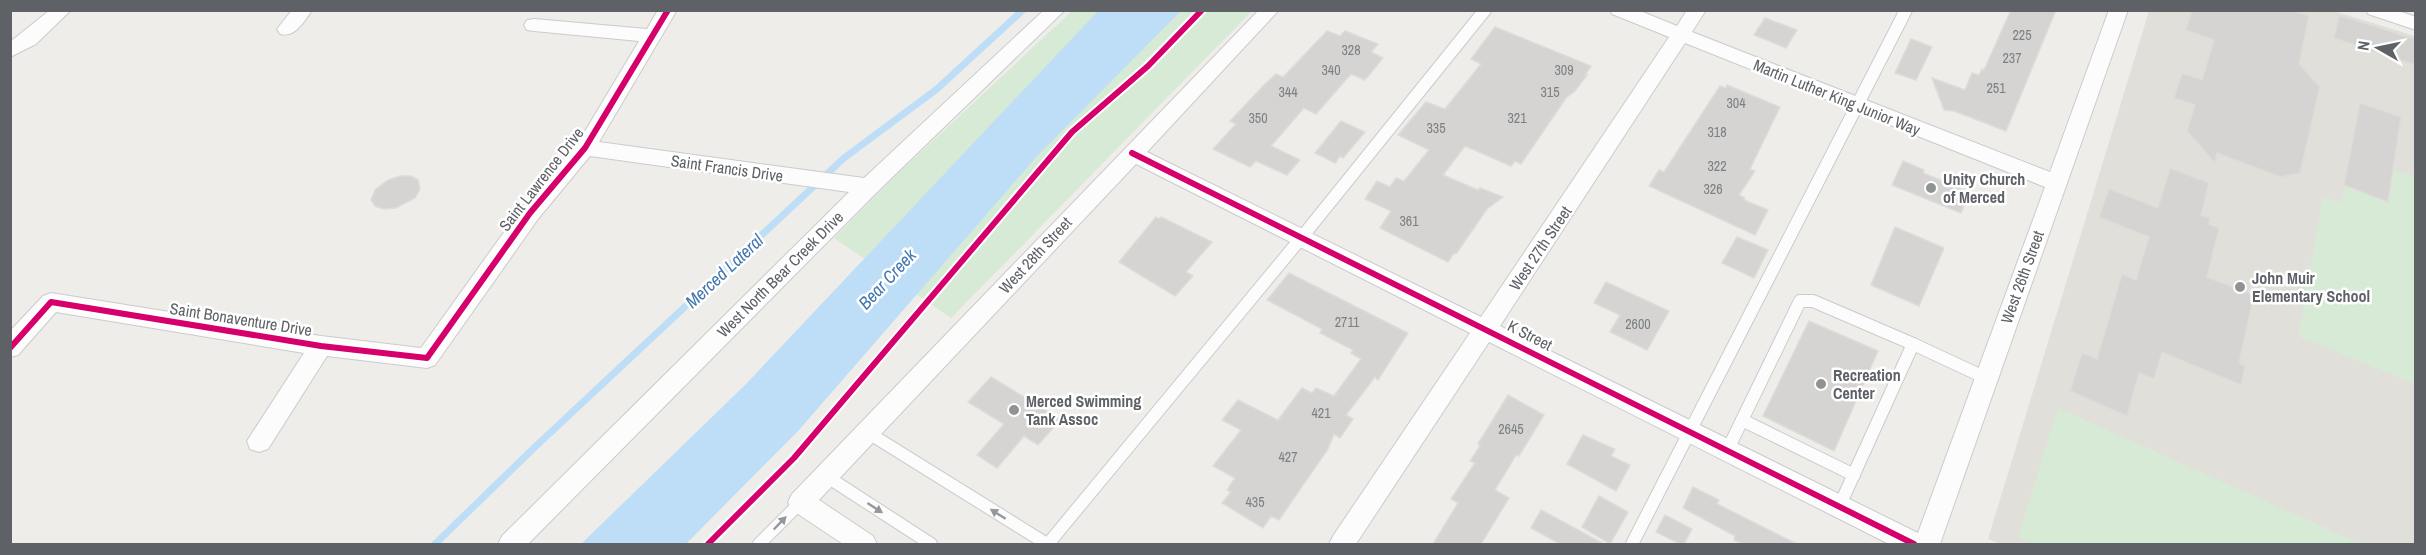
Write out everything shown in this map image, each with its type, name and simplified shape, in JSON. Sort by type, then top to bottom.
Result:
[{"type":"street","points":[[10,51],[29,39],[62,10]]},
{"type":"street","points":[[287,29],[303,10]]},
{"type":"street","name":"Saint Lawrence Drive","points":[[427,358],[530,213],[585,148],[668,10]]},
{"type":"street","name":"West North Bear Creek Drive","points":[[512,544],[860,186],[1056,10]]},
{"type":"street","name":"West 28th Street","points":[[801,502],[1270,10]]},
{"type":"street","name":"Martin Luther King Junior Way","points":[[1619,10],[2056,183]]},
{"type":"street","name":"West 27th Street","points":[[1342,544],[1697,10]]},
{"type":"street","name":"West 26th Street","points":[[1927,544],[2119,10]]},
{"type":"street","points":[[2375,10],[2415,24]]},
{"type":"street","points":[[534,25],[653,36]]},
{"type":"street","name":"Saint Francis Drive","points":[[585,148],[860,186]]},
{"type":"street","name":"K Street","points":[[1132,153],[1914,544]]},
{"type":"street","name":"Saint Bonaventure Drive","points":[[10,348],[51,302],[321,346],[427,358]]},
{"type":"street","points":[[259,441],[321,346]]},
{"type":"street","points":[[801,502],[864,544]]},
{"type":"lane","points":[[867,432],[1048,544],[1302,237],[1485,10]]},
{"type":"lane","points":[[1632,544],[1906,10]]},
{"type":"lane","points":[[1726,451],[1800,301],[1813,301],[1986,378]]},
{"type":"lane","points":[[1839,507],[1913,344]]},
{"type":"lane","points":[[1742,420],[1854,475]]},
{"type":"lane","points":[[826,476],[931,544]]},
{"type":"lane","points":[[759,544],[801,502]]},
{"type":"shaded area","name":"John Muir Elementary School","points":[[2149,11],[2334,11],[2415,36],[2415,544],[2000,544],[1988,539]]},
{"type":"green space","points":[[1072,11],[1252,11],[951,318],[834,238],[891,180]]},
{"type":"green space","points":[[2350,154],[2415,177],[2415,384],[2298,336],[2323,197],[2341,203]]},
{"type":"green space","points":[[2058,408],[2361,544],[2034,544],[2018,537]]},
{"type":"water","name":"Bear Creek","points":[[1098,11],[1181,11],[1038,155],[799,430],[686,544],[581,544],[746,384]]},
{"type":"building","points":[[2011,10],[2056,10],[2006,131],[1954,111],[1944,110],[1932,78],[1965,90],[1972,73],[1979,75],[1982,69],[1984,70]]},
{"type":"building","points":[[2192,10],[2291,10],[2309,16],[2299,64],[2320,87],[2300,173],[2281,177],[2217,153],[2215,163],[2187,131],[2195,105],[2174,98],[2182,73],[2202,80],[2214,40],[2186,30]]},
{"type":"building","points":[[2339,15],[2415,39],[2415,65],[2334,38]]},
{"type":"building","points":[[1765,18],[1797,30],[1786,48],[1754,35]]},
{"type":"building","points":[[1495,27],[1591,66],[1585,75],[1587,75],[1575,91],[1566,98],[1521,164],[1515,161],[1511,166],[1465,146],[1443,175],[1478,190],[1480,188],[1503,197],[1487,209],[1448,262],[1380,228],[1391,211],[1365,199],[1377,181],[1390,187],[1396,178],[1404,181],[1429,150],[1398,135],[1426,102],[1445,109],[1481,64],[1471,59]]},
{"type":"building","points":[[1327,31],[1340,36],[1345,31],[1378,44],[1371,52],[1383,58],[1365,80],[1351,74],[1316,114],[1304,108],[1271,146],[1300,160],[1287,175],[1256,161],[1250,167],[1213,149],[1236,124],[1230,121],[1264,85],[1276,74],[1283,77]]},
{"type":"building","points":[[1911,39],[1932,47],[1916,80],[1895,73]]},
{"type":"building","points":[[1727,85],[1780,107],[1750,169],[1755,171],[1739,195],[1745,198],[1744,200],[1768,210],[1755,235],[1649,186],[1659,170],[1664,172],[1720,86],[1726,88]]},
{"type":"building","points":[[2360,103],[2401,117],[2388,202],[2344,185]]},
{"type":"building","points":[[1341,121],[1365,132],[1343,158],[1340,156],[1335,163],[1315,153]]},
{"type":"building","name":"Unity Church of Merced","points":[[1903,161],[1924,170],[1923,173],[1969,192],[1961,213],[1892,185]]},
{"type":"building","points":[[2170,168],[2209,183],[2201,215],[2210,218],[2209,224],[2219,228],[2207,277],[2254,295],[2239,363],[2245,366],[2241,385],[2162,352],[2154,379],[2139,373],[2127,416],[2070,391],[2082,353],[2097,359],[2122,274],[2136,280],[2149,237],[2099,217],[2109,189],[2158,208]]},
{"type":"building","points":[[400,176],[411,176],[418,180],[420,189],[415,198],[396,208],[384,209],[375,206],[371,200],[375,190],[388,180]]},
{"type":"building","points":[[1156,217],[1159,219],[1161,217],[1212,242],[1186,272],[1193,276],[1175,296],[1119,262]]},
{"type":"building","points":[[1895,227],[1944,248],[1919,306],[1871,285]]},
{"type":"building","points":[[1737,237],[1768,250],[1754,278],[1722,263]]},
{"type":"building","points":[[1289,273],[1408,333],[1378,380],[1375,377],[1346,415],[1353,419],[1340,438],[1334,434],[1328,449],[1279,520],[1271,516],[1263,528],[1222,503],[1231,492],[1227,490],[1235,478],[1213,466],[1241,430],[1222,420],[1238,400],[1278,420],[1302,388],[1312,393],[1316,388],[1334,396],[1361,359],[1351,353],[1353,350],[1320,333],[1322,329],[1267,300]]},
{"type":"building","points":[[1606,282],[1669,311],[1647,350],[1610,332],[1620,315],[1594,303]]},
{"type":"building","name":"Recreation Center","points":[[1809,321],[1878,351],[1834,451],[1763,416]]},
{"type":"building","name":"Merced Swimming Tank Assoc","points":[[991,377],[1061,419],[1038,445],[1024,436],[997,468],[977,455],[1004,424],[968,402]]},
{"type":"building","points":[[1508,395],[1544,415],[1495,490],[1509,498],[1481,544],[1433,544],[1458,503],[1451,499],[1475,463],[1470,461],[1480,446],[1478,444]]},
{"type":"building","points":[[1583,435],[1615,449],[1611,456],[1630,465],[1616,491],[1567,464]]},
{"type":"building","points":[[1693,487],[1719,500],[1717,504],[1797,544],[1743,544],[1734,540],[1735,536],[1683,508]]},
{"type":"building","points":[[1599,496],[1628,512],[1610,544],[1582,527]]},
{"type":"building","points":[[1541,510],[1604,544],[1560,544],[1531,528]]},
{"type":"building","points":[[1665,515],[1692,529],[1684,544],[1656,532]]},
{"type":"waterway","name":"Merced Lateral","points":[[435,544],[535,447],[844,158],[937,89],[1023,10]]},
{"type":"cycle path","points":[[10,348],[51,302],[321,346],[427,358],[530,213],[585,148],[668,10]]},
{"type":"cycle path","points":[[708,544],[794,458],[1072,132],[1148,66],[1202,10]]},
{"type":"cycle path","points":[[1132,153],[1914,544]]},
{"type":"place","name":"Unity Church of Merced","points":[[1931,188]]},
{"type":"place","name":"John Muir Elementary School","points":[[2240,287]]},
{"type":"place","name":"Recreation Center","points":[[1821,384]]},
{"type":"place","name":"Merced Swimming Tank Assoc","points":[[1014,410]]}]
